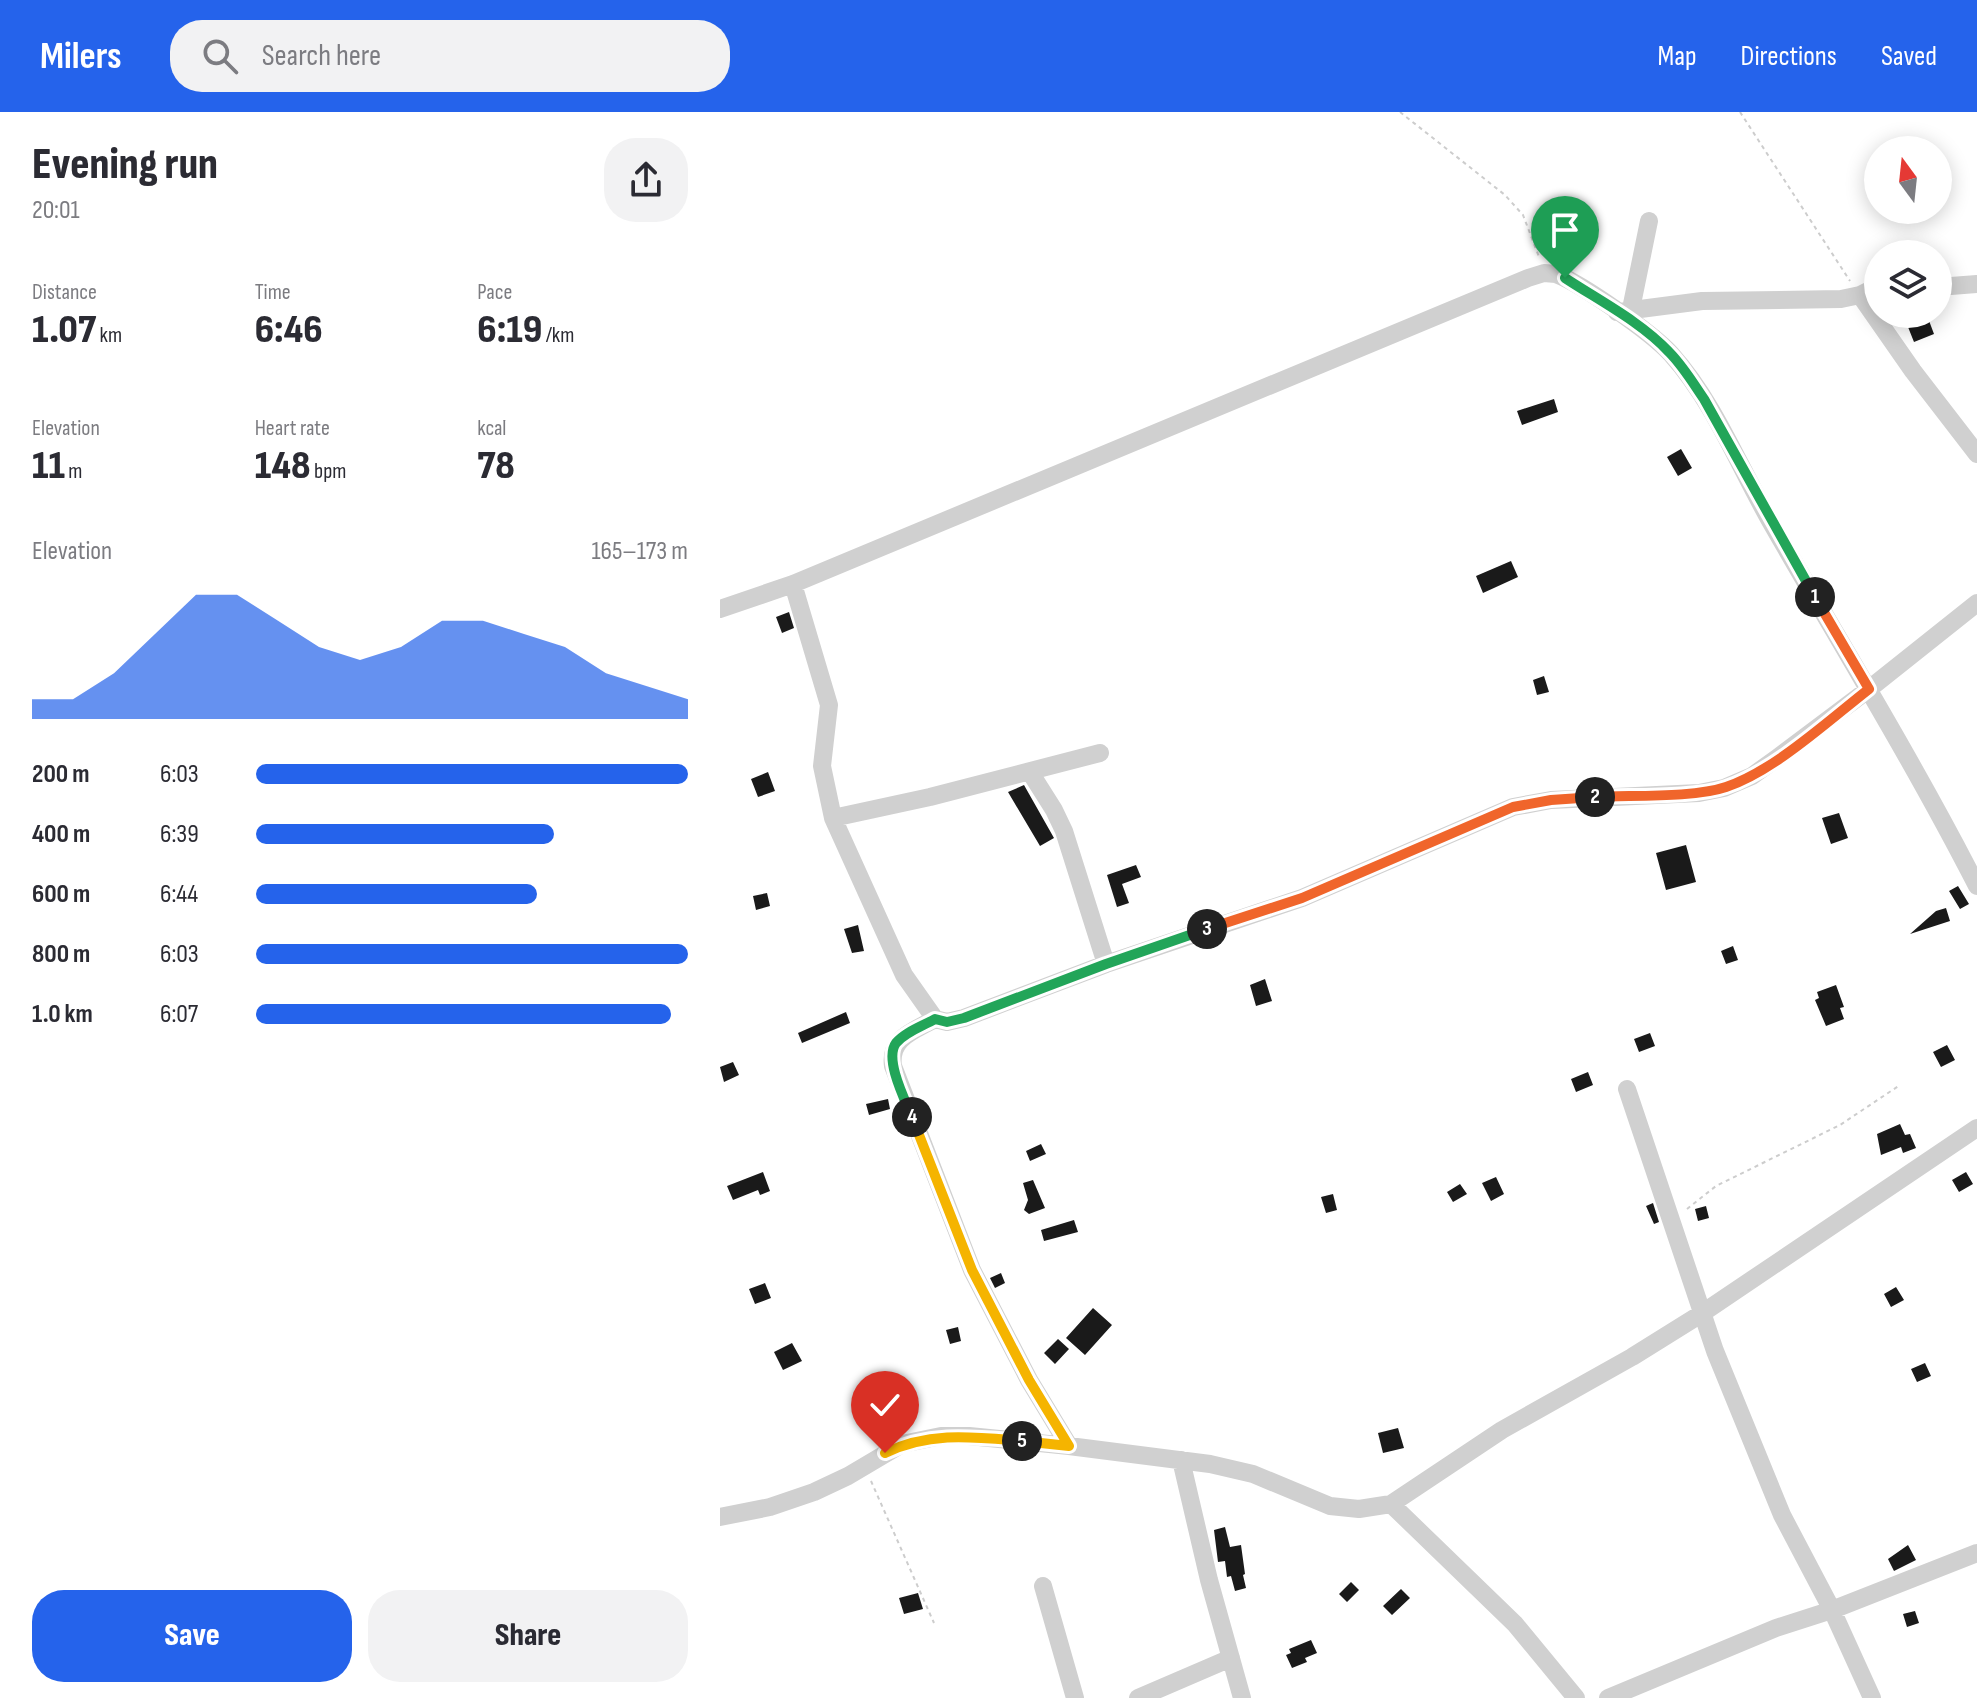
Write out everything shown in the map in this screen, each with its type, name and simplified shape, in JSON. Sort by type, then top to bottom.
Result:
[{"type":"street","points":[[1624,311],[1649,221]]},
{"type":"street","points":[[720,609],[793,584],[1544,273],[1565,278],[1624,311],[1668,350],[1685,371],[1704,399],[1772,524],[1937,806],[1977,886]]},
{"type":"street","points":[[1952,286],[1977,284]]},
{"type":"street","points":[[1624,311],[1702,301],[1817,300],[1864,293]]},
{"type":"street","points":[[1860,295],[1977,454]]},
{"type":"street","points":[[793,584],[829,705],[822,766],[833,818],[904,975],[935,1019],[947,1022],[1302,898],[1513,807],[1551,800],[1699,793],[1724,788],[1765,767],[1977,603]]},
{"type":"street","points":[[833,818],[1100,753]]},
{"type":"street","points":[[1030,772],[1064,831],[1106,964]]},
{"type":"street","points":[[935,1019],[896,1043],[891,1056],[893,1066],[972,1270],[1029,1380],[1069,1446]]},
{"type":"street","points":[[1627,1089],[1701,1314],[1782,1515],[1832,1610],[1872,1698]]},
{"type":"street","points":[[720,1517],[770,1507],[814,1492],[902,1444],[941,1436],[1069,1446],[1231,1468],[1313,1501],[1342,1509],[1391,1504],[1502,1430],[1632,1357],[1701,1314],[1977,1128]]},
{"type":"street","points":[[1181,1460],[1242,1698]]},
{"type":"street","points":[[1391,1504],[1515,1624],[1576,1698]]},
{"type":"street","points":[[1608,1698],[1776,1628],[1832,1610],[1977,1553]]},
{"type":"street","points":[[1043,1586],[1075,1698]]},
{"type":"street","points":[[1138,1698],[1231,1658]]},
{"type":"path","points":[[1400,112],[1505,195],[1523,215],[1544,273]]},
{"type":"path","points":[[1740,112],[1860,295]]},
{"type":"path","points":[[1671,1224],[1703,1194],[1840,1125],[1900,1085]]},
{"type":"path","points":[[863,1465],[934,1623]]},
{"type":"building","points":[[1908,328],[1932,328],[1934,334],[1914,342]]},
{"type":"building","points":[[1554,399],[1558,412],[1522,425],[1517,411]]},
{"type":"building","points":[[1681,449],[1692,468],[1678,476],[1667,457]]},
{"type":"building","points":[[1511,561],[1518,577],[1483,593],[1476,576]]},
{"type":"building","points":[[789,612],[794,628],[782,633],[776,617]]},
{"type":"building","points":[[1544,676],[1549,692],[1537,695],[1533,680]]},
{"type":"building","points":[[768,772],[775,791],[758,797],[751,779]]},
{"type":"building","points":[[1024,785],[1054,838],[1040,846],[1008,792]]},
{"type":"building","points":[[1839,813],[1848,838],[1831,844],[1822,818]]},
{"type":"building","points":[[1686,845],[1696,882],[1666,890],[1656,853]]},
{"type":"building","points":[[1136,865],[1141,877],[1122,884],[1129,903],[1117,907],[1107,875]]},
{"type":"building","points":[[1958,886],[1969,904],[1960,909],[1949,891]]},
{"type":"building","points":[[767,893],[770,906],[756,910],[753,896]]},
{"type":"building","points":[[1946,908],[1950,921],[1910,934],[1936,911]]},
{"type":"building","points":[[858,925],[864,951],[852,953],[844,929]]},
{"type":"building","points":[[1733,946],[1738,960],[1726,964],[1721,951]]},
{"type":"building","points":[[1265,979],[1272,1001],[1256,1006],[1250,985]]},
{"type":"building","points":[[1836,985],[1844,1007],[1840,1008],[1844,1019],[1826,1026],[1815,1000],[1819,998],[1817,992]]},
{"type":"building","points":[[846,1012],[850,1023],[802,1043],[798,1033]]},
{"type":"building","points":[[1650,1033],[1655,1046],[1639,1052],[1634,1039]]},
{"type":"building","points":[[1947,1045],[1955,1060],[1941,1067],[1933,1052]]},
{"type":"building","points":[[733,1062],[739,1075],[724,1082],[720,1067]]},
{"type":"building","points":[[1588,1072],[1593,1085],[1576,1092],[1571,1079]]},
{"type":"building","points":[[888,1099],[890,1109],[869,1115],[866,1104]]},
{"type":"building","points":[[1900,1124],[1905,1135],[1910,1134],[1916,1148],[1903,1153],[1901,1147],[1881,1155],[1877,1134]]},
{"type":"building","points":[[1041,1144],[1046,1154],[1030,1161],[1026,1151]]},
{"type":"building","points":[[763,1172],[770,1191],[760,1195],[758,1190],[733,1200],[727,1186]]},
{"type":"building","points":[[1966,1172],[1973,1184],[1959,1192],[1952,1180]]},
{"type":"building","points":[[1496,1177],[1504,1194],[1491,1201],[1482,1183]]},
{"type":"building","points":[[1033,1180],[1045,1208],[1029,1214],[1024,1210],[1028,1200],[1023,1183]]},
{"type":"building","points":[[1460,1184],[1467,1194],[1453,1202],[1447,1192]]},
{"type":"building","points":[[1333,1194],[1337,1210],[1326,1213],[1321,1197]]},
{"type":"building","points":[[1653,1203],[1659,1222],[1654,1224],[1646,1206]]},
{"type":"building","points":[[1706,1206],[1709,1218],[1698,1221],[1695,1209]]},
{"type":"building","points":[[1074,1220],[1078,1232],[1044,1241],[1041,1230]]},
{"type":"building","points":[[1001,1273],[1005,1283],[995,1288],[990,1278]]},
{"type":"building","points":[[765,1283],[771,1298],[755,1304],[749,1289]]},
{"type":"building","points":[[1896,1287],[1904,1300],[1891,1307],[1884,1294]]},
{"type":"building","points":[[1093,1308],[1112,1325],[1085,1355],[1066,1338]]},
{"type":"building","points":[[958,1327],[961,1341],[950,1344],[946,1330]]},
{"type":"building","points":[[1058,1339],[1069,1349],[1055,1364],[1044,1353]]},
{"type":"building","points":[[792,1343],[802,1361],[783,1370],[774,1352]]},
{"type":"building","points":[[1925,1363],[1931,1376],[1917,1382],[1911,1369]]},
{"type":"building","points":[[1398,1428],[1404,1448],[1383,1453],[1378,1433]]},
{"type":"building","points":[[1225,1527],[1230,1547],[1241,1545],[1246,1588],[1235,1591],[1231,1576],[1227,1577],[1225,1561],[1218,1562],[1214,1530]]},
{"type":"building","points":[[1908,1545],[1916,1560],[1894,1571],[1888,1559]]},
{"type":"building","points":[[1351,1582],[1359,1590],[1347,1602],[1339,1594]]},
{"type":"building","points":[[1401,1589],[1410,1598],[1392,1615],[1383,1606]]},
{"type":"building","points":[[918,1593],[923,1609],[904,1614],[899,1598]]},
{"type":"building","points":[[1915,1611],[1919,1623],[1907,1627],[1903,1614]]},
{"type":"building","points":[[1311,1640],[1317,1653],[1305,1658],[1307,1662],[1292,1668],[1286,1655],[1291,1653],[1289,1649]]},
{"type":"route","points":[[885,1453],[918,1439],[941,1436],[1069,1446],[1029,1380],[972,1270],[933,1175],[893,1066],[892,1050],[902,1037],[935,1019],[947,1022],[964,1018],[1106,964],[1302,898],[1513,807],[1551,800],[1699,793],[1724,788],[1752,776],[1869,689],[1772,524],[1704,399],[1685,371],[1668,350],[1645,331],[1565,278]]}]
